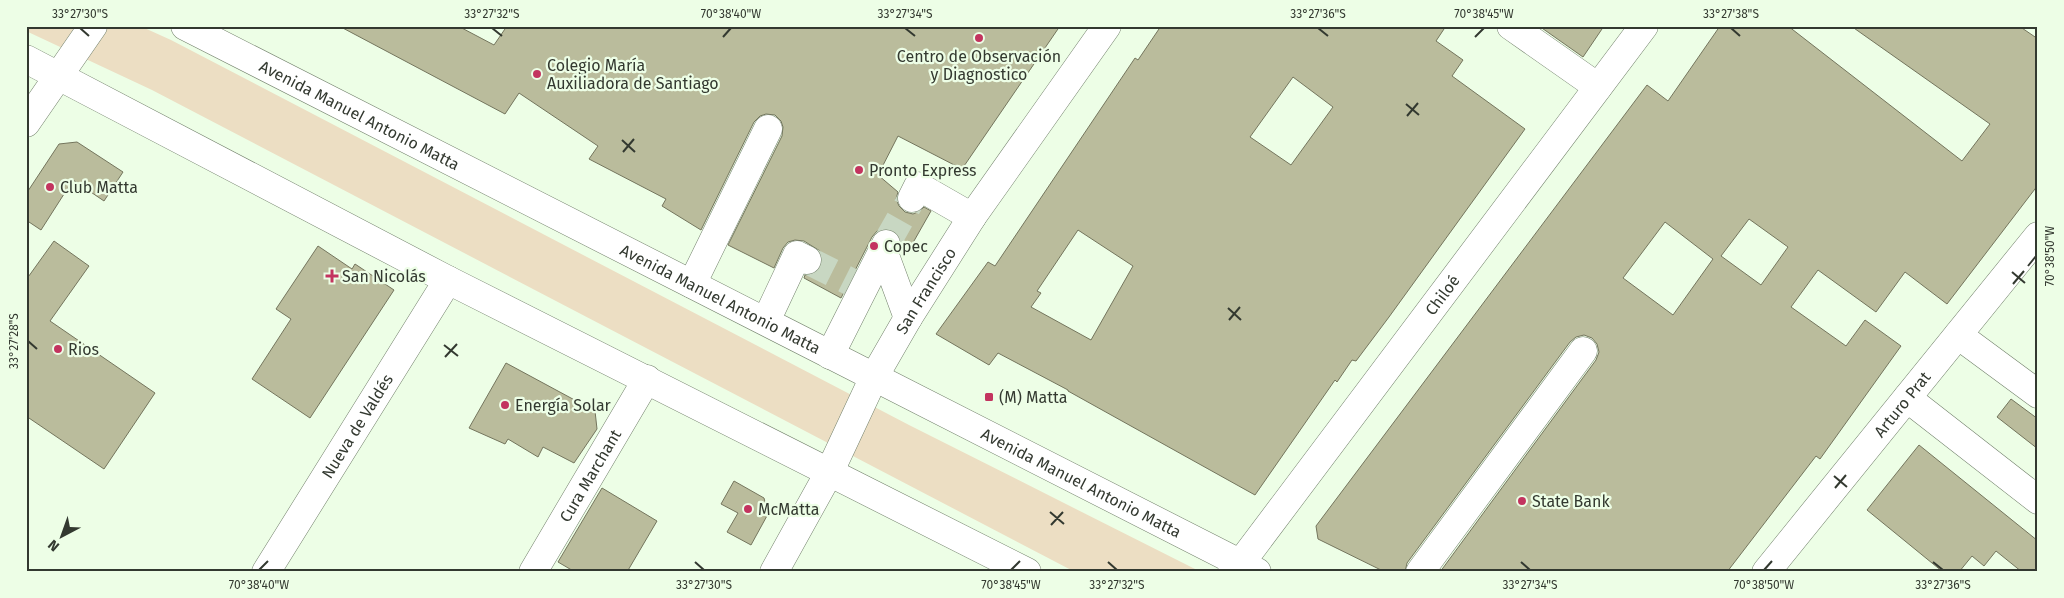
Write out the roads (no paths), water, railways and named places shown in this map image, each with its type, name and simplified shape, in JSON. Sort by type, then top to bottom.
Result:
[{"type":"main road","points":[[26,123],[93,26]]},
{"type":"main road","name":"Avenida Manuel Antonio Matta","points":[[186,26],[766,321],[1243,569]]},
{"type":"main road","name":"San Francisco","points":[[774,572],[830,471],[874,377],[908,318],[972,217],[1107,26]]},
{"type":"main road","points":[[1511,26],[1598,87]]},
{"type":"main road","name":"Chiloé","points":[[1243,569],[1644,26]]},
{"type":"main road","points":[[26,59],[448,280],[648,379],[1027,572]]},
{"type":"main road","points":[[692,284],[768,129]]},
{"type":"main road","points":[[912,198],[918,186],[972,217]]},
{"type":"main road","name":"Arturo Prat","points":[[1766,572],[2038,236]]},
{"type":"main road","points":[[830,355],[857,285],[885,247],[908,318]]},
{"type":"main road","points":[[766,321],[797,255],[807,260]]},
{"type":"main road","name":"Nueva de Valdés","points":[[266,572],[448,280]]},
{"type":"main road","points":[[1958,334],[2038,394]]},
{"type":"main road","points":[[1420,572],[1583,351]]},
{"type":"main road","name":"Cura Marchant","points":[[533,572],[648,379]]},
{"type":"main road","points":[[1907,398],[2038,500]]},
{"type":"tunnel","points":[[886,244],[912,198]]},
{"type":"tunnel","points":[[807,260],[851,282]]},
{"type":"place","name":"Centro de Observación y Diagnostico","points":[[979,38]]},
{"type":"place","name":"Colegio María Auxiliadora de Santiago","points":[[537,74]]},
{"type":"place","name":"Pronto Express","points":[[859,170]]},
{"type":"place","name":"Club Matta","points":[[50,187]]},
{"type":"place","name":"Copec","points":[[874,246]]},
{"type":"place","name":"San Nicolás","points":[[332,276]]},
{"type":"place","name":"Rios","points":[[58,349]]},
{"type":"place","name":"(M) Matta","points":[[989,397]]},
{"type":"place","name":"Energía Solar","points":[[505,405]]},
{"type":"place","name":"State Bank","points":[[1522,501]]},
{"type":"place","name":"McMatta","points":[[748,509]]}]
